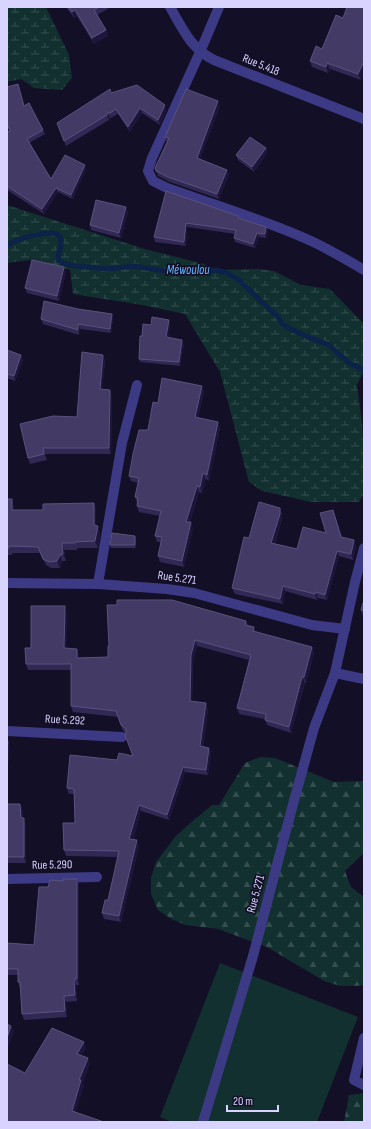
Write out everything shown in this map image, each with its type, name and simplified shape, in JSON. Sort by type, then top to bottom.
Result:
[{"type":"street","name":"Rue 5.418","points":[[170,7],[190,40],[200,52],[214,60],[364,119]]},
{"type":"street","points":[[219,7],[152,158],[148,171],[153,180],[167,188],[303,237],[364,270]]},
{"type":"street","points":[[98,584],[122,443],[137,385]]},
{"type":"street","name":"Rue 5.271","points":[[203,1122],[253,956],[314,728],[335,673],[364,548]]},
{"type":"street","name":"Rue 5.271","points":[[7,583],[98,584],[167,589],[194,593],[312,625],[345,629]]},
{"type":"street","points":[[335,673],[364,679]]},
{"type":"street","name":"Rue 5.292","points":[[7,731],[122,737]]},
{"type":"street","name":"Rue 5.290","points":[[7,879],[97,877]]},
{"type":"street","points":[[364,1038],[354,1080],[364,1085]]},
{"type":"green space","points":[[7,7],[46,7],[69,55],[72,78],[62,90],[34,88],[21,79],[7,82]]},
{"type":"green space","points":[[7,205],[145,249],[204,264],[217,270],[259,269],[274,271],[301,285],[330,289],[364,324],[364,370],[357,385],[362,422],[364,469],[364,493],[359,502],[311,502],[262,491],[249,482],[220,372],[185,314],[142,305],[73,294],[70,270],[29,260],[7,263]]},
{"type":"green space","points":[[260,757],[275,758],[334,782],[364,781],[364,853],[345,871],[351,887],[364,897],[364,985],[340,986],[324,981],[267,947],[218,929],[186,925],[171,919],[158,910],[151,894],[151,878],[156,862],[175,837],[188,825],[212,805],[219,805],[245,763]]},
{"type":"green space","points":[[220,963],[358,1017],[317,1122],[172,1122],[160,1117]]},
{"type":"green space","points":[[364,1093],[364,1122],[344,1122],[349,1095]]},
{"type":"building","points":[[68,7],[99,7],[94,10],[106,30],[92,38],[75,10],[72,12]]},
{"type":"building","points":[[347,7],[364,7],[364,61],[358,74],[327,63],[326,67],[310,61],[316,46],[322,49],[336,15],[343,18]]},
{"type":"building","points":[[18,84],[24,106],[29,103],[43,130],[27,139],[51,179],[65,155],[85,165],[71,195],[56,188],[42,209],[7,186],[7,132],[10,131],[7,124],[7,87]]},
{"type":"building","points":[[137,85],[165,105],[158,120],[140,108],[128,127],[116,109],[64,141],[57,123],[110,89],[111,93]]},
{"type":"building","points":[[186,89],[218,101],[197,158],[227,170],[217,194],[168,177],[156,171],[155,168],[169,138],[165,137]]},
{"type":"building","points":[[250,137],[266,148],[252,167],[236,155]]},
{"type":"building","points":[[166,191],[266,227],[265,234],[257,233],[253,244],[234,238],[236,230],[186,223],[184,242],[154,237]]},
{"type":"building","points":[[96,200],[126,207],[119,233],[90,225]]},
{"type":"building","points":[[32,260],[64,267],[57,296],[25,288]]},
{"type":"building","points":[[44,301],[78,309],[112,314],[110,329],[78,324],[78,330],[41,319]]},
{"type":"building","points":[[152,317],[169,320],[166,337],[182,340],[179,362],[139,359],[140,336],[142,336],[143,324],[151,325]]},
{"type":"building","points":[[7,350],[21,355],[14,376],[7,374]]},
{"type":"building","points":[[82,352],[103,355],[100,389],[110,390],[109,448],[43,448],[44,454],[28,458],[20,424],[53,416],[77,417]]},
{"type":"building","points":[[162,378],[202,386],[195,417],[218,422],[207,475],[203,473],[200,487],[197,486],[186,522],[191,522],[182,561],[158,556],[162,537],[155,536],[161,511],[137,506],[138,498],[135,497],[139,478],[129,476],[139,430],[148,430],[153,402],[158,403]]},
{"type":"building","points":[[7,499],[12,499],[12,510],[43,510],[43,504],[94,503],[94,525],[98,526],[95,541],[62,543],[63,554],[60,555],[57,561],[49,562],[43,559],[38,547],[9,546],[9,548],[7,548]]},
{"type":"building","points":[[259,502],[280,508],[280,514],[271,543],[297,549],[303,527],[326,533],[320,513],[333,510],[341,537],[354,540],[351,554],[337,551],[325,595],[283,586],[280,599],[232,588],[244,537],[249,538]]},
{"type":"building","points":[[112,533],[135,536],[135,545],[110,545]]},
{"type":"building","points":[[117,600],[172,600],[246,621],[245,625],[254,627],[253,631],[312,647],[304,677],[302,677],[289,727],[265,720],[266,714],[237,708],[251,655],[195,640],[191,655],[190,701],[206,703],[200,746],[209,748],[206,770],[183,767],[167,815],[139,805],[129,839],[137,840],[119,916],[102,913],[105,900],[108,900],[119,851],[64,850],[63,823],[75,823],[74,789],[67,788],[70,755],[117,760],[119,753],[133,756],[125,735],[126,729],[121,725],[116,711],[71,706],[71,664],[26,664],[25,648],[31,648],[31,606],[65,606],[64,648],[77,649],[77,658],[108,657],[109,646],[107,605],[117,605]]},
{"type":"building","points":[[364,600],[364,611],[361,610]]},
{"type":"building","points":[[7,804],[20,804],[21,818],[24,818],[24,857],[7,857]]},
{"type":"building","points":[[63,879],[77,879],[77,979],[74,979],[75,995],[64,996],[65,1011],[22,1014],[18,969],[7,969],[7,943],[34,945],[39,887],[48,887],[50,880],[63,881]]},
{"type":"building","points":[[7,1024],[11,1026],[7,1038]]},
{"type":"building","points":[[52,1028],[84,1042],[77,1054],[88,1058],[79,1080],[81,1080],[72,1111],[104,1122],[7,1122],[7,1064],[25,1073]]},
{"type":"waterway","name":"Méwoulou","points":[[7,245],[28,237],[45,233],[53,233],[58,235],[61,240],[58,259],[69,265],[107,269],[134,266],[177,273],[217,270],[227,273],[239,280],[278,317],[283,325],[329,345],[349,363],[362,369],[364,372]]}]
